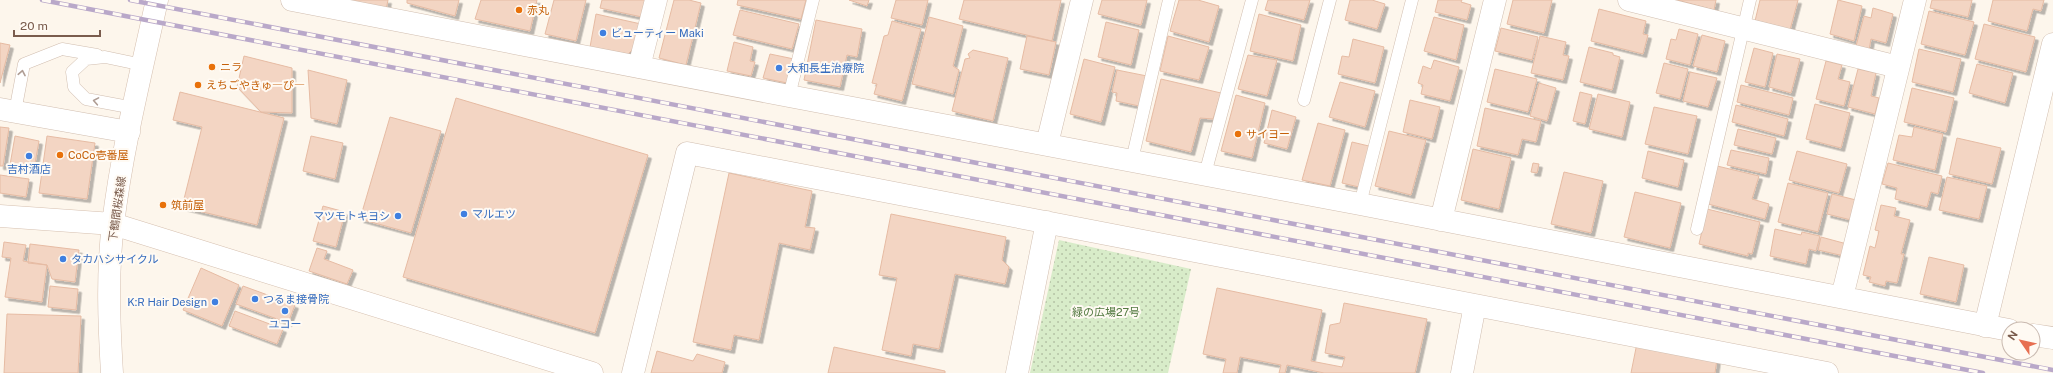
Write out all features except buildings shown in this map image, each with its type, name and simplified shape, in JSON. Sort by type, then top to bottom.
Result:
[{"type":"street","name":"下鶴間桜森線","points":[[112,373],[109,322],[113,224],[129,132],[157,0]]},
{"type":"street","points":[[292,0],[789,96],[1205,174],[2001,329]]},
{"type":"street","points":[[639,67],[656,0]]},
{"type":"street","points":[[1046,144],[1082,0]]},
{"type":"street","points":[[1441,220],[1495,0]]},
{"type":"street","points":[[1629,0],[1898,67]]},
{"type":"street","points":[[1842,297],[1915,0]]},
{"type":"street","points":[[1984,326],[2053,44]]},
{"type":"street","points":[[7,110],[129,132]]},
{"type":"street","points":[[633,373],[687,153],[1827,373]]},
{"type":"street","points":[[0,216],[113,224],[592,373]]},
{"type":"street","points":[[1017,373],[1047,222]]},
{"type":"street","points":[[1462,373],[1475,305]]},
{"type":"street","points":[[2041,336],[2053,338]]},
{"type":"lane","points":[[789,96],[813,0]]},
{"type":"lane","points":[[1132,160],[1169,0]]},
{"type":"lane","points":[[1205,174],[1252,0]]},
{"type":"lane","points":[[1304,100],[1330,0]]},
{"type":"lane","points":[[1360,204],[1412,0]]},
{"type":"lane","points":[[1697,229],[1750,0]]},
{"type":"lane","points":[[7,110],[24,64],[62,49],[143,65]]},
{"type":"lane","points":[[105,57],[86,59],[72,72],[74,87],[86,99],[134,108]]},
{"type":"green space","name":"緑の広場27号","points":[[1059,240],[1191,269],[1168,373],[1030,373]]},
{"type":"railway","points":[[42,0],[1983,373]]},
{"type":"railway","points":[[130,0],[2053,370]]},
{"type":"place","name":"赤丸","points":[[519,10]]},
{"type":"place","name":"ビューティー Maki","points":[[603,33]]},
{"type":"place","name":"ニラ","points":[[212,67]]},
{"type":"place","name":"大和長生治療院","points":[[779,68]]},
{"type":"place","name":"えちごやきゅ―ぴ―","points":[[198,85]]},
{"type":"place","name":"サイヨー","points":[[1238,134]]},
{"type":"place","name":"CoCo壱番屋","points":[[60,155]]},
{"type":"place","name":"吉村酒店","points":[[29,156]]},
{"type":"place","name":"筑前屋","points":[[163,205]]},
{"type":"place","name":"マルエツ","points":[[464,214]]},
{"type":"place","name":"マツモトキヨシ","points":[[398,216]]},
{"type":"place","name":"タカハシサイクル","points":[[63,259]]},
{"type":"place","name":"つるま接骨院","points":[[255,299]]},
{"type":"place","name":"K:R Hair Design","points":[[215,302]]},
{"type":"place","name":"ユコー","points":[[285,311]]}]
